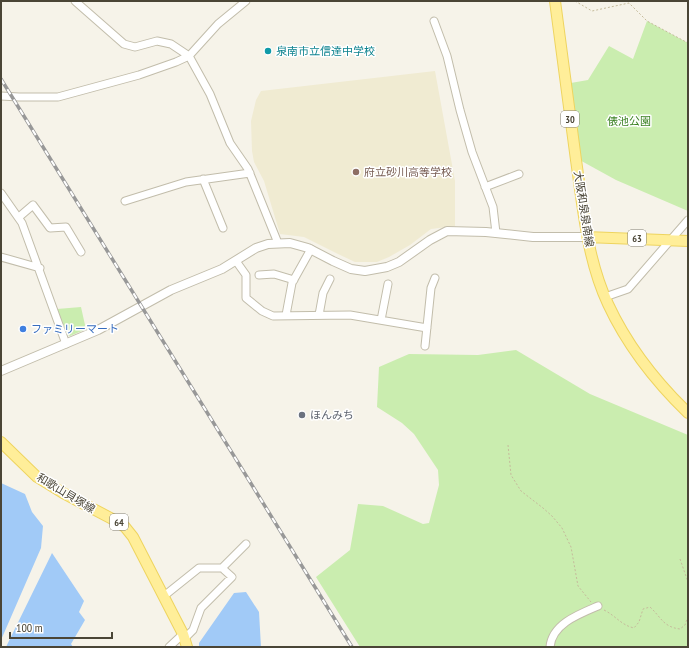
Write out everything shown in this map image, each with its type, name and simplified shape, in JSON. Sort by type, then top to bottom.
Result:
[{"type":"main road","name":"大阪和泉泉南線","points":[[555,1],[586,237],[605,297],[621,328],[636,352],[672,397],[688,413]]},
{"type":"main road","name":"63","points":[[586,237],[671,239],[688,241]]},
{"type":"main road","name":"和歌山貝塚線","points":[[1,442],[36,477],[125,527],[133,537],[185,640]]},
{"type":"street","points":[[75,1],[124,44],[135,47],[157,41],[172,44],[189,56],[210,94],[230,143],[250,173],[278,243]]},
{"type":"street","points":[[1,96],[58,97],[140,75],[176,62],[189,56],[218,24],[246,1]]},
{"type":"street","points":[[434,21],[447,56],[472,152],[493,207],[496,233]]},
{"type":"street","points":[[126,201],[186,182],[250,173]]},
{"type":"street","points":[[485,187],[519,174]]},
{"type":"street","points":[[203,179],[222,228]]},
{"type":"street","points":[[1,193],[22,223],[40,268],[66,344]]},
{"type":"street","points":[[19,217],[33,205],[50,228],[66,227],[81,252]]},
{"type":"street","points":[[605,297],[628,289],[688,220]]},
{"type":"street","points":[[1,371],[98,330],[171,290],[222,269],[256,248],[268,244],[290,243],[311,250],[333,262],[351,269],[365,272],[387,267],[399,262],[430,240],[448,231],[496,233],[533,237],[586,237]]},
{"type":"street","points":[[286,316],[294,280],[311,250]]},
{"type":"street","points":[[1,257],[40,268]]},
{"type":"street","points":[[236,261],[246,275],[246,298],[262,311],[273,316],[350,315],[427,328]]},
{"type":"street","points":[[259,275],[274,274],[294,280]]},
{"type":"street","points":[[425,346],[431,288],[435,278]]},
{"type":"street","points":[[319,315],[323,293],[330,279]]},
{"type":"street","points":[[381,320],[388,284]]},
{"type":"street","points":[[222,568],[246,544]]},
{"type":"street","points":[[164,596],[199,568],[222,568],[232,577],[201,608],[193,630],[185,640],[169,647]]},
{"type":"street","points":[[550,647],[554,632],[563,624],[598,606]]},
{"type":"path","points":[[575,1],[592,11],[628,3],[646,21],[688,43]]},
{"type":"path","points":[[508,445],[511,475],[522,491],[552,516],[562,528],[571,547],[578,586],[590,601],[612,614],[626,626],[634,628],[639,622],[643,609],[650,607],[657,613],[666,625],[675,628],[680,629],[685,624],[688,616]]},
{"type":"path","points":[[680,559],[688,582]]},
{"type":"shaded area","name":"府立砂川高等学校","points":[[435,71],[455,181],[455,226],[431,229],[410,245],[377,262],[355,262],[304,237],[280,234],[264,181],[254,162],[252,151],[251,121],[256,100],[261,91]]},
{"type":"green space","name":"俵池公園","points":[[647,21],[688,43],[688,211],[616,180],[576,158],[565,84],[588,80],[609,46],[633,59]]},
{"type":"green space","points":[[81,307],[85,325],[84,330],[70,336],[66,334],[57,309]]},
{"type":"green space","points":[[516,350],[590,394],[688,435],[688,647],[360,647],[316,577],[350,550],[358,504],[383,506],[423,524],[429,523],[439,485],[438,470],[414,434],[402,423],[377,407],[379,367],[409,354],[478,355]]},
{"type":"water","points":[[1,483],[25,494],[32,512],[43,526],[41,548],[1,640]]},
{"type":"water","points":[[52,553],[84,601],[79,612],[85,620],[71,644],[73,647],[6,647]]},
{"type":"water","points":[[246,592],[259,612],[261,647],[199,647],[199,643],[234,593]]},
{"type":"railway","points":[[1,79],[352,647]]},
{"type":"place","name":"泉南市立信達中学校","points":[[268,51]]},
{"type":"place","name":"府立砂川高等学校","points":[[356,172]]},
{"type":"place","name":"ファミリーマート","points":[[23,329]]},
{"type":"place","name":"ほんみち","points":[[302,415]]}]
